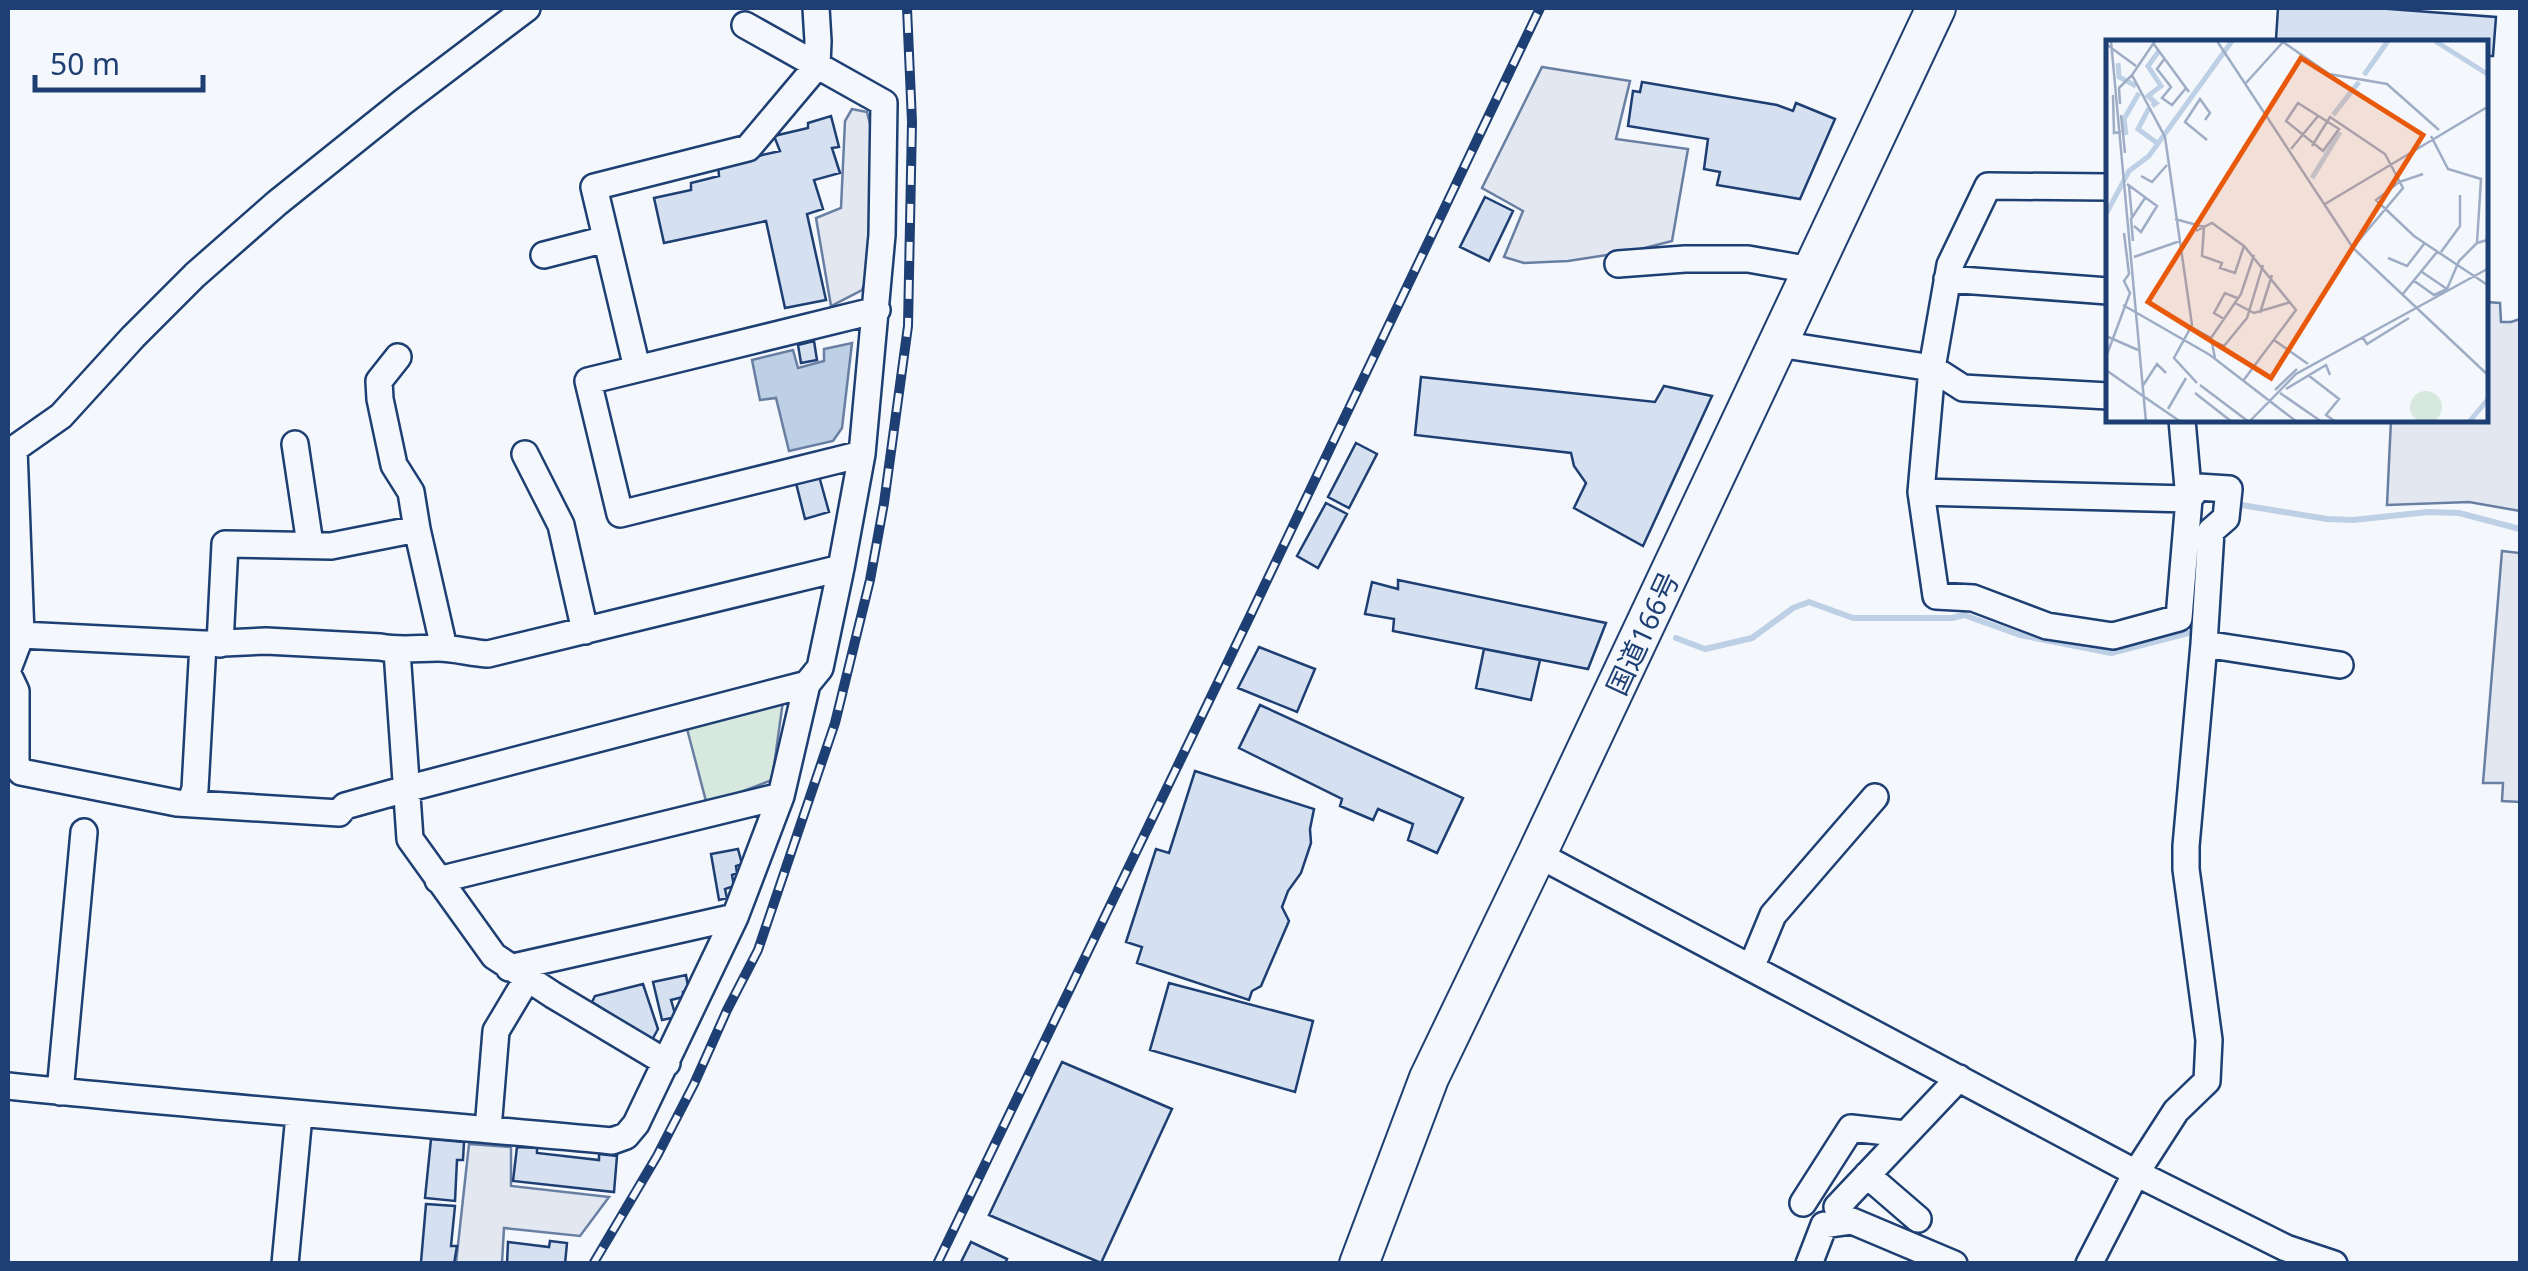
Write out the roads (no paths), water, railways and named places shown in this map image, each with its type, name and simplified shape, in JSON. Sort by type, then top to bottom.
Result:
[{"type":"highway","name":"国道166号","points":[[1359,1264],[1428,1078],[1936,8]]},
{"type":"street","points":[[527,8],[277,203],[195,275],[61,416],[11,450],[22,635],[8,671],[16,691],[16,763],[21,772],[177,804],[339,813],[344,806],[807,684]]},
{"type":"street","points":[[637,368],[594,187],[748,148],[816,66],[816,8]]},
{"type":"street","points":[[8,1086],[612,1141],[626,1136],[636,1124],[735,917],[781,796],[807,684],[820,668],[862,454],[877,310],[884,102],[746,24]]},
{"type":"street","points":[[2106,187],[1988,186],[1950,265],[1932,368],[1921,492],[1936,596],[1974,598],[2047,626],[2113,636],[2179,618],[2189,499],[2182,422]]},
{"type":"street","points":[[544,254],[606,239]]},
{"type":"street","points":[[1618,264],[1748,259],[1811,270]]},
{"type":"street","points":[[1948,279],[2106,291]]},
{"type":"street","points":[[862,454],[620,514],[588,381],[877,310]]},
{"type":"street","points":[[1779,344],[1932,368],[1963,388],[2106,396]]},
{"type":"street","points":[[398,357],[379,382],[380,399],[394,466],[411,492],[444,648]]},
{"type":"street","points":[[295,444],[310,544]]},
{"type":"street","points":[[524,454],[561,525],[586,631]]},
{"type":"street","points":[[2089,1264],[2136,1173],[2176,1111],[2207,1080],[2210,1040],[2186,869],[2211,531],[2226,518],[2229,490],[2198,487],[2189,499]]},
{"type":"street","points":[[1921,492],[2189,499]]},
{"type":"street","points":[[190,803],[225,544],[331,546],[417,529]]},
{"type":"street","points":[[22,635],[398,650],[444,648],[488,654],[841,568]]},
{"type":"street","points":[[2204,644],[2340,664]]},
{"type":"street","points":[[398,650],[410,840],[494,956],[666,1063]]},
{"type":"street","points":[[438,880],[781,796]]},
{"type":"street","points":[[1751,968],[1773,916],[1875,797]]},
{"type":"street","points":[[60,1092],[84,832]]},
{"type":"street","points":[[1537,854],[2136,1173],[2286,1248],[2334,1264]]},
{"type":"street","points":[[518,973],[735,917]]},
{"type":"street","points":[[488,1129],[496,1032],[518,973]]},
{"type":"street","points":[[1837,1207],[1958,1078]]},
{"type":"street","points":[[285,1264],[299,1115]]},
{"type":"street","points":[[1804,1203],[1851,1128],[1906,1134]]},
{"type":"street","points":[[1867,1175],[1918,1218]]},
{"type":"street","points":[[1809,1264],[1824,1225],[1852,1221],[1954,1264]]},
{"type":"water","points":[[852,343],[842,428],[833,441],[789,451],[776,398],[760,400],[752,360],[793,350],[798,368],[824,361],[824,349]]},
{"type":"waterway","points":[[2241,505],[2353,520],[2428,512],[2459,513],[2520,529]]},
{"type":"waterway","points":[[1676,638],[1705,649],[1752,638],[1793,608],[1809,602],[1853,618],[1964,615],[2020,635],[2111,653],[2192,632],[2193,625]]},
{"type":"railway","points":[[593,1264],[657,1156],[758,950],[835,723],[870,580],[908,326],[912,122],[907,8]]},
{"type":"railway","points":[[937,1264],[1540,8]]}]
